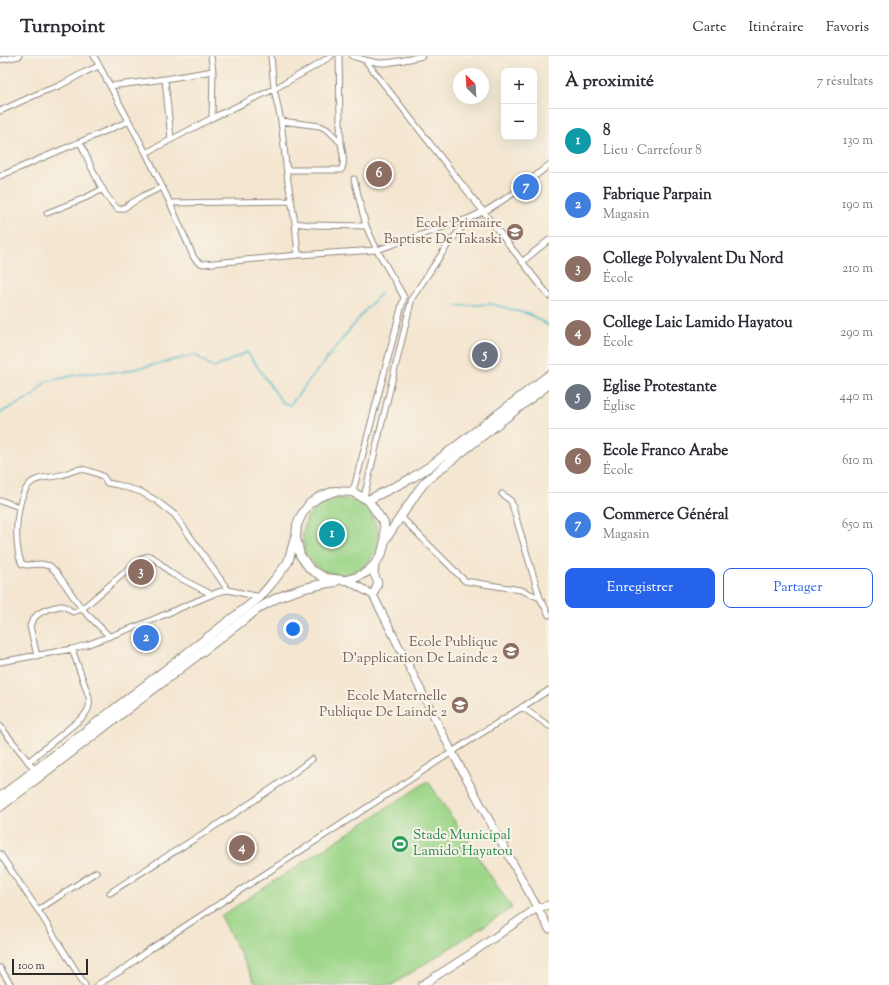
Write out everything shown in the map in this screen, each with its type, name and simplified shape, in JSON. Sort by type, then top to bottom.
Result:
[{"type":"main road","points":[[366,499],[410,479],[429,467],[549,374]]},
{"type":"main road","points":[[385,540],[418,491],[433,474],[549,384]]},
{"type":"main road","points":[[0,797],[260,597],[288,562],[296,538],[297,525],[309,504],[319,497],[335,491],[352,492],[366,499],[384,524],[385,540],[382,553],[375,564],[367,572],[357,577],[300,589],[266,604],[231,629],[0,807]]},
{"type":"main road","points":[[296,538],[300,555],[310,569],[325,578],[345,580]]},
{"type":"street","points":[[0,60],[19,56]]},
{"type":"street","points":[[94,56],[146,153],[194,258],[203,264],[377,250],[470,218],[483,212],[500,203],[549,165]]},
{"type":"street","points":[[211,56],[213,71],[212,118]]},
{"type":"street","points":[[271,56],[274,88],[295,223],[298,256]]},
{"type":"street","points":[[146,153],[212,118],[274,88],[331,56]]},
{"type":"street","points":[[287,170],[341,170],[343,164],[341,143],[339,56]]},
{"type":"street","points":[[352,56],[381,63],[422,56]]},
{"type":"street","points":[[365,60],[549,295]]},
{"type":"street","points":[[0,111],[59,86],[99,66]]},
{"type":"street","points":[[110,86],[213,71]]},
{"type":"street","points":[[164,79],[171,140]]},
{"type":"street","points":[[0,176],[129,121]]},
{"type":"street","points":[[280,121],[320,126],[328,130],[341,143]]},
{"type":"street","points":[[80,142],[103,189],[112,204],[118,209],[122,209],[162,187]]},
{"type":"street","points":[[352,492],[404,297],[377,250],[366,226],[354,179]]},
{"type":"street","points":[[47,213],[86,198],[103,189]]},
{"type":"street","points":[[170,203],[291,201]]},
{"type":"street","points":[[366,499],[412,298],[449,243],[470,218]]},
{"type":"street","points":[[295,223],[311,225],[366,226]]},
{"type":"street","points":[[522,262],[549,240]]},
{"type":"street","points":[[108,636],[82,609],[57,573],[50,566],[41,564],[22,564],[16,536],[18,507],[24,491],[32,482],[41,478],[61,475],[82,469],[102,476],[107,483],[142,492],[175,515],[228,590]]},
{"type":"street","points":[[502,494],[511,501],[540,598],[549,614]]},
{"type":"street","points":[[0,501],[3,500],[18,507]]},
{"type":"street","points":[[401,517],[465,581],[521,590],[540,598]]},
{"type":"street","points":[[38,656],[30,626],[33,619],[43,610],[48,608],[64,606],[73,612],[82,609],[137,562],[145,557],[150,556],[172,574],[210,594]]},
{"type":"street","points":[[373,595],[378,583],[374,574],[375,564]]},
{"type":"street","points":[[345,580],[373,595],[452,752],[549,929]]},
{"type":"street","points":[[0,662],[72,649],[140,625],[210,594],[228,590],[260,597]]},
{"type":"street","points":[[28,762],[83,717],[89,709],[89,697],[72,649]]},
{"type":"street","points":[[97,985],[127,967],[154,947],[549,690]]},
{"type":"street","points":[[522,707],[549,726]]},
{"type":"street","points":[[0,726],[35,770]]},
{"type":"street","points":[[110,893],[277,786],[312,759]]},
{"type":"street","points":[[0,854],[38,910],[85,985]]},
{"type":"street","points":[[38,910],[96,872]]},
{"type":"street","points":[[422,985],[472,953],[537,908],[548,905]]},
{"type":"street","points":[[0,968],[11,985]]},
{"type":"green space","points":[[339,498],[358,502],[369,510],[377,527],[379,536],[377,549],[367,564],[355,573],[341,575],[323,571],[313,563],[305,554],[302,536],[307,517],[322,505]]},
{"type":"green space","name":"Stade Municipal Lamido Hayatou","points":[[428,781],[512,908],[392,985],[285,985],[284,983],[280,985],[256,985],[221,916]]},
{"type":"waterway","points":[[0,413],[34,395],[45,382],[85,373],[121,372],[195,355],[214,368],[247,352],[282,402],[290,405],[363,313],[381,293]]},
{"type":"waterway","points":[[456,306],[492,304],[531,315],[549,326]]},
{"type":"place","name":"Ecole Franco Arabe","points":[[379,174]]},
{"type":"place","name":"Commerce Général","points":[[526,187]]},
{"type":"place","name":"Ecole Primaire Baptiste De Takaski","points":[[515,232]]},
{"type":"place","name":"Eglise Protestante","points":[[485,355]]},
{"type":"place","name":"8","points":[[332,534]]},
{"type":"place","name":"College Polyvalent Du Nord","points":[[141,572]]},
{"type":"place","name":"Fabrique Parpain","points":[[146,638]]},
{"type":"place","name":"Ecole Publique D'application De Lainde 2","points":[[511,651]]},
{"type":"place","name":"Ecole Maternelle Publique De Lainde 2","points":[[460,705]]},
{"type":"place","name":"Stade Municipal Lamido Hayatou","points":[[400,844]]},
{"type":"place","name":"College Laic Lamido Hayatou","points":[[242,848]]}]
